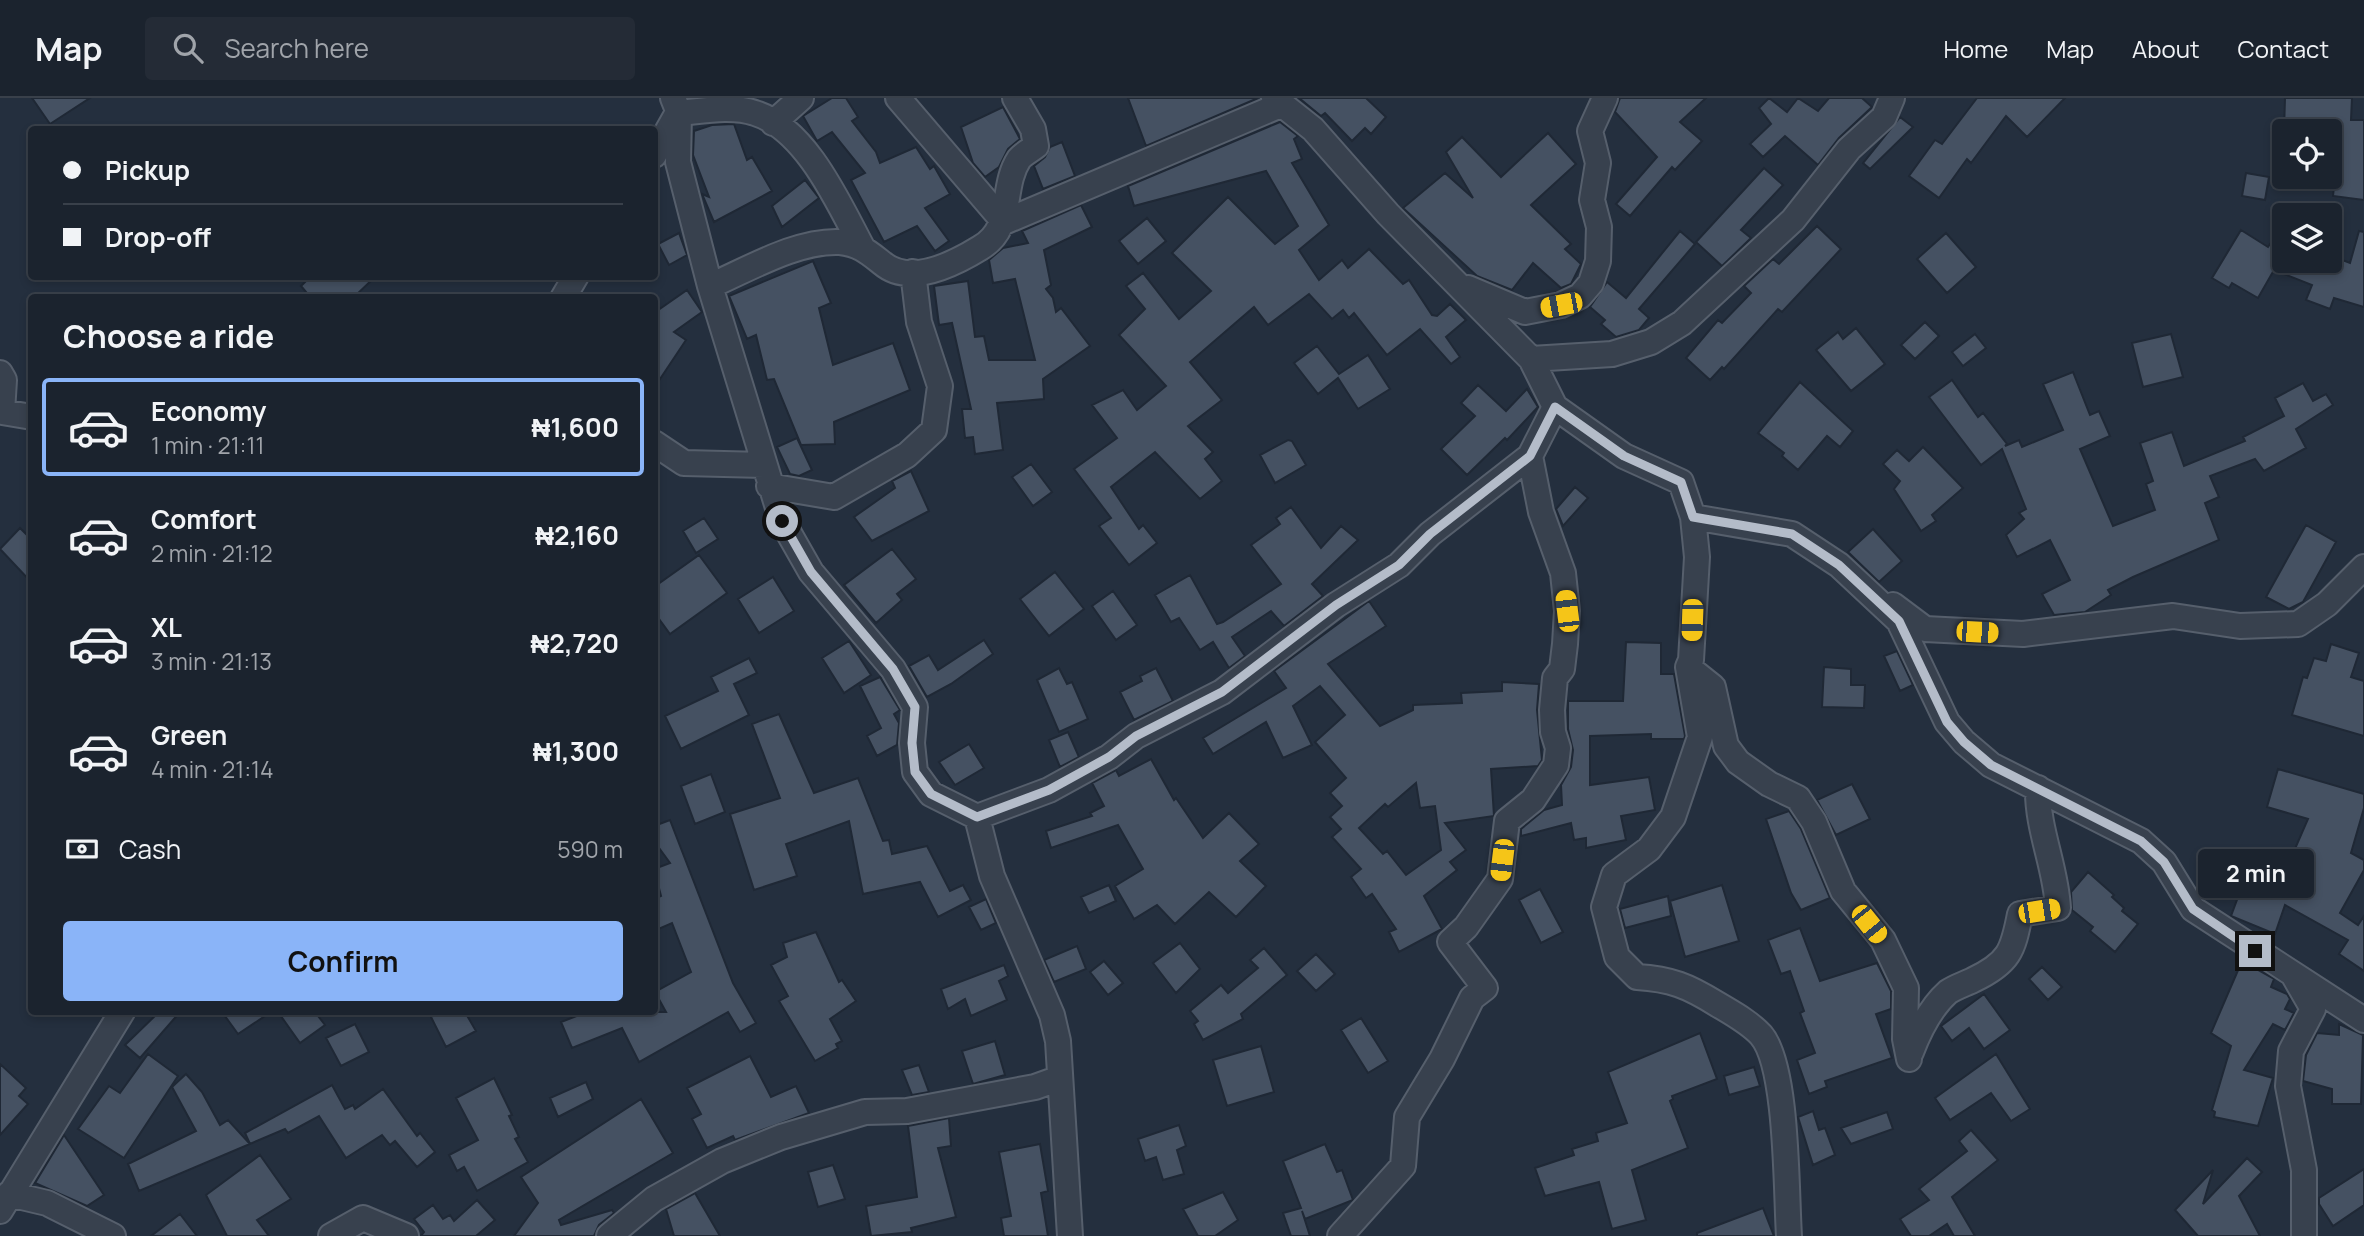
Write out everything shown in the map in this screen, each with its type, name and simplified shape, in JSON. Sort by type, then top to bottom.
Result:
[{"type":"street","points":[[773,124],[801,98]]},
{"type":"street","points":[[898,98],[1004,222]]},
{"type":"street","points":[[1004,222],[1011,182],[1020,158],[1036,146],[1033,130],[1015,98]]},
{"type":"street","points":[[1461,286],[1487,293],[1525,312],[1561,305],[1580,296],[1591,283],[1598,261],[1598,227],[1592,200],[1598,163],[1590,131],[1605,98]]},
{"type":"street","points":[[1531,359],[1612,354],[1651,342],[1682,323],[1793,220],[1849,149],[1884,117],[1892,98]]},
{"type":"street","points":[[676,105],[755,113],[791,134],[828,183],[862,247],[883,265],[899,272],[914,272],[936,271],[983,247],[1004,222],[1279,101],[1313,129],[1388,214],[1531,359],[1555,407],[1624,456],[1681,482],[1693,517],[1697,557],[1691,660],[1688,667],[1700,737],[1673,817],[1649,849],[1614,874],[1604,907],[1618,957],[1637,977],[1667,979],[1693,989],[1762,1036],[1772,1054],[1784,1144],[1789,1236]]},
{"type":"street","points":[[658,146],[676,105]]},
{"type":"street","points":[[676,105],[678,162],[710,286],[782,521],[811,572],[893,669],[915,707],[912,743],[915,772],[931,794],[977,817],[1049,790],[1109,757],[1136,736],[1222,692],[1336,605],[1399,565],[1430,534],[1530,456],[1555,407]]},
{"type":"street","points":[[710,286],[798,248],[839,242],[862,247]]},
{"type":"street","points":[[658,446],[684,463],[767,475],[834,497],[908,455],[934,430],[940,386],[919,322],[914,272]]},
{"type":"street","points":[[0,373],[4,380],[2,412],[28,423]]},
{"type":"street","points":[[1340,1236],[1403,1166],[1407,1117],[1442,1059],[1472,998],[1485,988],[1450,942],[1466,928],[1500,879],[1507,821],[1533,800],[1556,765],[1558,748],[1553,732],[1552,710],[1555,678],[1562,669],[1567,611],[1563,573],[1541,512],[1530,456]]},
{"type":"street","points":[[1693,517],[1792,534],[1839,565],[1924,629],[2023,634],[2173,615],[2241,626],[2298,624],[2328,604],[2364,567]]},
{"type":"street","points":[[1839,565],[1899,621],[1947,722],[1964,742],[1991,765],[2141,841],[2164,862],[2193,909],[2236,940],[2292,972],[2364,1020]]},
{"type":"street","points":[[1688,667],[1713,687],[1726,746],[1738,762],[1769,785],[1798,798],[1814,822],[1843,891],[1882,940],[1906,988],[1905,1039],[1909,1059],[1921,1027],[1949,992],[1989,972],[2005,960],[2014,945],[2020,914],[2058,908],[2049,851],[2038,808],[2038,788]]},
{"type":"street","points":[[977,817],[992,876],[1052,1015],[1058,1041],[1070,1236]]},
{"type":"street","points":[[2292,972],[2313,1009],[2291,1051],[2288,1086],[2304,1170],[2304,1236]]},
{"type":"street","points":[[5,1203],[120,1015]]},
{"type":"street","points":[[609,1236],[654,1199],[722,1161],[781,1137],[865,1112],[907,1111],[1035,1087],[1060,1078]]},
{"type":"street","points":[[5,1203],[47,1203],[113,1236]]},
{"type":"street","points":[[331,1236],[363,1218],[406,1236]]},
{"type":"building","points":[[32,98],[90,98],[50,124]]},
{"type":"building","points":[[832,98],[846,98],[858,117],[852,121],[876,152],[880,163],[916,147],[930,169],[934,166],[950,194],[925,208],[949,241],[935,251],[917,226],[884,242],[851,180],[865,173],[832,132],[817,141],[803,116]]},
{"type":"building","points":[[1128,98],[1258,98],[1146,146]]},
{"type":"building","points":[[1299,98],[1366,98],[1386,117],[1371,134],[1365,128],[1352,141],[1325,113],[1321,116]]},
{"type":"building","points":[[1620,98],[1706,98],[1680,122],[1702,141],[1675,170],[1672,167],[1630,216],[1616,204],[1657,157],[1615,112]]},
{"type":"building","points":[[1769,98],[1787,112],[1798,98],[1818,111],[1829,98],[1862,98],[1872,107],[1839,138],[1818,165],[1785,136],[1763,157],[1750,144],[1771,124],[1759,108]]},
{"type":"building","points":[[1977,98],[2065,98],[2027,137],[2006,116],[1971,163],[1967,159],[1939,198],[1909,176],[1935,140],[1942,144]]},
{"type":"building","points":[[2285,98],[2352,98],[2351,120],[2364,120],[2364,200],[2333,196],[2334,189],[2342,189],[2342,119],[2284,119]]},
{"type":"building","points":[[1003,107],[1020,139],[1008,149],[999,167],[985,177],[973,163],[961,127]]},
{"type":"building","points":[[1900,117],[1913,127],[1870,169],[1863,163]]},
{"type":"building","points":[[1280,122],[1298,136],[1294,139],[1302,159],[1292,163],[1329,225],[1299,250],[1319,280],[1342,260],[1348,268],[1369,249],[1403,284],[1409,280],[1432,315],[1437,316],[1450,304],[1466,320],[1446,337],[1460,357],[1451,364],[1420,329],[1387,355],[1354,313],[1349,318],[1343,310],[1332,319],[1309,294],[1268,325],[1254,307],[1190,362],[1222,400],[1188,426],[1213,452],[1205,459],[1222,481],[1200,499],[1155,452],[1111,487],[1139,529],[1143,525],[1157,543],[1129,565],[1099,526],[1111,518],[1074,469],[1117,438],[1092,405],[1123,390],[1137,410],[1166,386],[1119,335],[1145,309],[1126,286],[1143,273],[1179,319],[1211,291],[1172,253],[1228,197],[1275,244],[1298,226],[1266,171],[1134,206],[1128,186]]},
{"type":"building","points":[[734,124],[747,160],[752,157],[772,191],[714,222],[702,194],[709,197],[693,155],[694,131],[712,125]]},
{"type":"building","points":[[1548,133],[1576,164],[1531,205],[1571,244],[1565,249],[1581,264],[1571,284],[1561,288],[1533,263],[1512,290],[1477,276],[1403,208],[1445,173],[1473,198],[1446,152],[1462,137],[1501,177]]},
{"type":"building","points":[[1062,142],[1075,176],[1043,189],[1034,166],[1045,157],[1050,147]]},
{"type":"building","points":[[1764,168],[1783,185],[1741,230],[1751,238],[1722,266],[1696,242]]},
{"type":"building","points":[[2246,173],[2269,177],[2265,200],[2242,196]]},
{"type":"building","points":[[805,180],[819,198],[782,227],[772,206]]},
{"type":"building","points":[[1081,205],[1092,227],[1044,250],[1051,285],[1046,289],[1053,298],[1056,312],[1061,308],[1090,346],[1043,379],[1044,399],[997,403],[1003,450],[975,454],[973,437],[965,438],[962,409],[971,409],[952,323],[939,325],[934,286],[968,281],[975,337],[984,336],[989,360],[1035,360],[1015,279],[993,283],[989,260],[1003,248],[1028,243],[1022,231]]},
{"type":"building","points":[[1147,218],[1166,241],[1138,264],[1119,241]]},
{"type":"building","points":[[1817,226],[1841,249],[1782,312],[1778,309],[1724,369],[1722,367],[1710,380],[1686,358],[1718,320],[1722,323],[1751,293],[1744,286],[1773,259],[1779,264]]},
{"type":"building","points":[[2241,230],[2268,247],[2272,245],[2272,273],[2258,298],[2232,283],[2229,288],[2212,278]]},
{"type":"building","points":[[1680,231],[1695,244],[1639,309],[1649,318],[1639,330],[1616,337],[1601,324],[1605,320],[1590,307],[1607,282],[1626,298]]},
{"type":"building","points":[[2359,231],[2364,232],[2364,307],[2334,298],[2330,309],[2306,300],[2312,285],[2282,273],[2342,273],[2342,260],[2350,263]]},
{"type":"building","points":[[679,233],[687,255],[669,265],[658,244]]},
{"type":"building","points":[[1946,233],[1976,267],[1947,293],[1917,259]]},
{"type":"building","points":[[813,261],[831,303],[819,308],[833,365],[893,343],[910,390],[834,422],[835,444],[801,445],[774,379],[767,380],[756,335],[747,339],[729,296]]},
{"type":"building","points":[[307,280],[372,280],[357,294],[308,294],[301,286]]},
{"type":"building","points":[[687,290],[702,312],[674,332],[686,340],[658,382],[658,310]]},
{"type":"building","points":[[1925,322],[1939,336],[1915,359],[1901,345]]},
{"type":"building","points":[[1856,328],[1885,364],[1851,391],[1816,350],[1838,332],[1843,339]]},
{"type":"building","points":[[1975,334],[1986,348],[1963,366],[1952,352]]},
{"type":"building","points":[[2171,334],[2183,377],[2143,387],[2132,343]]},
{"type":"building","points":[[1317,346],[1339,374],[1368,355],[1390,389],[1358,409],[1338,378],[1318,394],[1294,363]]},
{"type":"building","points":[[2073,372],[2090,415],[2099,411],[2110,436],[2080,449],[2113,526],[2155,510],[2146,484],[2153,481],[2140,443],[2172,432],[2184,466],[2245,441],[2243,437],[2284,416],[2275,398],[2303,383],[2313,401],[2326,394],[2333,405],[2296,429],[2306,448],[2264,471],[2255,459],[2210,476],[2219,497],[2205,503],[2219,540],[2108,590],[2111,595],[2085,612],[2054,615],[2042,594],[2070,580],[2050,540],[2017,557],[2006,535],[2024,519],[2019,513],[2026,509],[2002,449],[1981,465],[1929,397],[1952,380],[1978,417],[1983,413],[2007,444],[2005,446],[2019,440],[2022,447],[2063,430],[2043,384]]},
{"type":"building","points":[[1800,382],[1853,431],[1840,447],[1827,436],[1798,470],[1782,456],[1784,453],[1758,433]]},
{"type":"building","points":[[1478,385],[1506,411],[1527,389],[1538,407],[1507,440],[1505,438],[1467,475],[1441,449],[1475,416],[1461,403]]},
{"type":"building","points":[[797,438],[812,470],[799,476],[790,474],[777,447]]},
{"type":"building","points":[[1288,440],[1292,441],[1306,465],[1275,483],[1260,455]]},
{"type":"building","points":[[1923,447],[1963,488],[1932,515],[1936,521],[1921,531],[1894,489],[1900,481],[1883,464],[1897,450],[1909,461]]},
{"type":"building","points":[[1031,464],[1052,492],[1033,506],[1012,477]]},
{"type":"building","points":[[911,471],[929,511],[872,541],[854,517],[895,488],[892,481]]},
{"type":"building","points":[[1575,487],[1588,498],[1563,526],[1556,509]]},
{"type":"building","points":[[1291,507],[1321,548],[1341,526],[1358,540],[1312,584],[1323,596],[1284,626],[1271,611],[1232,637],[1245,656],[1229,668],[1213,642],[1200,650],[1179,618],[1171,622],[1155,595],[1190,575],[1217,624],[1223,622],[1281,584],[1251,545],[1280,524],[1276,518]]},
{"type":"building","points":[[704,518],[718,539],[696,553],[683,531]]},
{"type":"building","points":[[2306,525],[2336,542],[2303,602],[2289,609],[2266,597]]},
{"type":"building","points":[[20,528],[28,536],[28,579],[0,549]]},
{"type":"building","points":[[1873,529],[1902,561],[1879,582],[1848,552]]},
{"type":"building","points":[[892,549],[916,579],[897,594],[902,600],[876,623],[844,585]]},
{"type":"building","points":[[699,555],[727,593],[670,634],[658,618],[658,584]]},
{"type":"building","points":[[1055,572],[1084,609],[1049,636],[1020,599]]},
{"type":"building","points":[[773,577],[794,611],[759,633],[738,599]]},
{"type":"building","points":[[1113,591],[1137,625],[1116,640],[1092,606]]},
{"type":"building","points":[[1369,601],[1386,626],[1328,664],[1380,726],[1413,710],[1413,705],[1462,703],[1461,693],[1502,691],[1502,682],[1539,684],[1537,710],[1542,760],[1538,766],[1491,769],[1494,816],[1445,823],[1466,850],[1450,862],[1457,870],[1424,896],[1442,929],[1399,952],[1389,932],[1396,929],[1372,894],[1366,898],[1351,877],[1361,869],[1332,837],[1341,829],[1330,817],[1342,806],[1330,793],[1346,778],[1315,742],[1345,715],[1320,686],[1293,706],[1312,745],[1283,758],[1266,722],[1213,754],[1203,738],[1286,688],[1274,671]],"holes":[[[1416,783],[1420,808],[1435,806],[1441,850],[1406,875],[1387,851],[1383,854],[1359,828],[1385,804],[1388,807]]]},
{"type":"building","points":[[984,640],[993,654],[951,684],[927,697],[909,666],[929,655],[938,670]]},
{"type":"building","points":[[849,641],[871,675],[844,693],[822,658]]},
{"type":"building","points":[[1626,642],[1661,643],[1661,674],[1674,674],[1685,736],[1684,739],[1651,739],[1651,734],[1590,736],[1590,785],[1649,777],[1655,810],[1621,816],[1626,840],[1586,848],[1586,838],[1574,840],[1571,823],[1521,836],[1521,829],[1544,810],[1562,805],[1561,785],[1571,767],[1573,750],[1568,729],[1568,701],[1623,701]]},
{"type":"building","points":[[2331,644],[2359,653],[2351,677],[2364,681],[2364,736],[2292,715],[2303,677],[2307,678],[2314,658],[2326,661]]},
{"type":"building","points":[[1897,651],[1913,685],[1900,691],[1884,656]]},
{"type":"building","points":[[749,658],[757,673],[734,684],[749,715],[681,749],[665,716],[718,691],[711,677]]},
{"type":"building","points":[[1824,667],[1851,669],[1851,685],[1865,685],[1864,708],[1822,707]]},
{"type":"building","points":[[1059,668],[1067,684],[1072,682],[1088,719],[1059,732],[1037,680]]},
{"type":"building","points":[[1156,668],[1173,701],[1134,720],[1120,692],[1142,681],[1140,676]]},
{"type":"building","points":[[880,677],[900,710],[894,714],[899,723],[897,745],[877,756],[867,736],[881,728],[860,686]]},
{"type":"building","points":[[779,714],[814,793],[858,778],[883,841],[889,840],[892,854],[927,846],[950,891],[963,885],[971,900],[938,917],[920,882],[863,894],[849,821],[786,844],[797,876],[754,890],[730,814],[780,798],[752,724]]},
{"type":"building","points":[[1068,732],[1079,757],[1060,767],[1049,740]]},
{"type":"building","points":[[969,744],[984,768],[955,785],[939,762]]},
{"type":"building","points":[[1151,759],[1174,800],[1176,798],[1203,838],[1229,813],[1259,844],[1240,861],[1266,886],[1236,917],[1209,892],[1175,924],[1157,905],[1134,919],[1115,886],[1143,869],[1118,825],[1051,848],[1046,831],[1092,816],[1090,813],[1104,806],[1092,783],[1116,770],[1119,776]]},
{"type":"building","points":[[2278,769],[2364,794],[2364,808],[2351,853],[2364,860],[2364,870],[2340,913],[2358,925],[2364,916],[2364,971],[2339,954],[2348,940],[2285,905],[2275,934],[2231,916],[2241,889],[2266,897],[2291,858],[2308,819],[2267,807]]},
{"type":"building","points":[[711,774],[725,812],[695,824],[681,786]]},
{"type":"building","points":[[1852,784],[1870,819],[1836,835],[1817,800]]},
{"type":"building","points":[[1789,811],[1801,829],[1830,898],[1801,910],[1791,893],[1766,819]]},
{"type":"building","points":[[670,820],[733,983],[756,1023],[740,1032],[728,1012],[639,1062],[622,1028],[572,1048],[561,1022],[579,1015],[658,1015],[658,1012],[666,1012],[658,997],[658,990],[691,972],[672,923],[658,929],[658,897],[661,896],[658,868],[670,863],[658,846],[658,824]]},
{"type":"building","points":[[2088,872],[2114,895],[2112,897],[2124,908],[2122,911],[2138,924],[2115,952],[2090,931],[2093,927],[2072,910],[2071,892]]},
{"type":"building","points":[[1109,885],[1116,901],[1089,913],[1081,897]]},
{"type":"building","points":[[1722,885],[1739,941],[1685,957],[1670,901]]},
{"type":"building","points":[[1540,889],[1563,932],[1541,943],[1519,900]]},
{"type":"building","points":[[1668,896],[1671,916],[1625,928],[1620,909]]},
{"type":"building","points":[[986,899],[996,923],[981,930],[969,907]]},
{"type":"building","points":[[1800,928],[1820,981],[1877,963],[1891,991],[1891,1009],[1876,1014],[1892,1058],[1825,1081],[1827,1087],[1809,1094],[1797,1060],[1815,1053],[1800,1013],[1804,1011],[1790,971],[1781,974],[1768,940]]},
{"type":"building","points":[[816,932],[839,982],[842,980],[856,1001],[830,1019],[842,1041],[836,1044],[838,1048],[815,1061],[779,1001],[788,996],[771,965],[787,957],[783,943]]},
{"type":"building","points":[[1180,943],[1200,969],[1176,993],[1153,963]]},
{"type":"building","points":[[1077,946],[1086,969],[1054,982],[1044,960]]},
{"type":"building","points":[[1264,948],[1287,975],[1241,1014],[1243,1019],[1203,1040],[1194,1024],[1198,1021],[1190,1011],[1221,985],[1228,993],[1258,968],[1250,960]]},
{"type":"building","points":[[1316,954],[1335,974],[1316,991],[1297,971]]},
{"type":"building","points":[[1104,961],[1123,983],[1108,995],[1090,972]]},
{"type":"building","points":[[2242,961],[2274,979],[2271,987],[2287,994],[2290,999],[2285,1009],[2294,1013],[2285,1030],[2273,1024],[2244,1070],[2273,1078],[2258,1126],[2214,1117],[2215,1112],[2212,1110],[2231,1046],[2211,1033]]},
{"type":"building","points":[[1004,965],[1008,976],[999,981],[1007,1000],[971,1016],[965,999],[948,1009],[941,989]]},
{"type":"building","points":[[2042,967],[2062,987],[2048,1000],[2029,979]]},
{"type":"building","points":[[1984,994],[2010,1030],[1984,1049],[1969,1028],[1952,1041],[1941,1026]]},
{"type":"building","points":[[156,1015],[177,1015],[140,1058],[125,1045]]},
{"type":"building","points":[[224,1015],[266,1015],[238,1034]]},
{"type":"building","points":[[280,1015],[317,1015],[325,1025],[300,1043]]},
{"type":"building","points":[[467,1015],[476,1031],[446,1047],[431,1017]]},
{"type":"building","points":[[1361,1018],[1388,1061],[1368,1073],[1341,1030]]},
{"type":"building","points":[[355,1024],[369,1052],[341,1066],[326,1038]]},
{"type":"building","points":[[2339,1024],[2363,1035],[2361,1104],[2332,1104],[2332,1089],[2303,1081],[2306,1055],[2317,1033],[2339,1035]]},
{"type":"building","points":[[1700,1033],[1717,1079],[1672,1096],[1670,1101],[1688,1148],[1632,1170],[1646,1220],[1612,1229],[1599,1182],[1545,1196],[1535,1168],[1574,1155],[1572,1149],[1598,1141],[1596,1133],[1627,1123],[1608,1072]]},
{"type":"building","points":[[995,1041],[1005,1075],[973,1084],[962,1051]]},
{"type":"building","points":[[1261,1046],[1274,1092],[1227,1106],[1213,1060]]},
{"type":"building","points":[[148,1054],[178,1076],[124,1158],[78,1129],[109,1086],[120,1093]]},
{"type":"building","points":[[1996,1054],[2030,1109],[2011,1121],[1991,1093],[1950,1120],[1935,1098]]},
{"type":"building","points":[[750,1056],[771,1097],[796,1086],[809,1113],[735,1140],[733,1136],[707,1148],[692,1119],[701,1114],[687,1088]]},
{"type":"building","points":[[0,1064],[26,1088],[19,1096],[28,1104],[0,1135]]},
{"type":"building","points":[[919,1065],[929,1092],[912,1095],[902,1070]]},
{"type":"building","points":[[1754,1067],[1760,1086],[1729,1095],[1724,1076]]},
{"type":"building","points":[[186,1074],[202,1092],[220,1125],[228,1120],[250,1144],[139,1191],[128,1164],[196,1131],[172,1087]]},
{"type":"building","points":[[494,1078],[512,1115],[509,1116],[519,1137],[515,1139],[528,1162],[477,1191],[464,1167],[457,1171],[449,1155],[478,1140],[456,1098]]},
{"type":"building","points":[[586,1082],[593,1099],[558,1117],[550,1098]]},
{"type":"building","points":[[332,1085],[345,1109],[353,1105],[355,1109],[383,1089],[417,1136],[420,1133],[435,1152],[417,1167],[395,1141],[390,1145],[382,1135],[346,1158],[319,1116],[288,1133],[285,1129],[250,1144],[245,1133]]},
{"type":"building","points":[[641,1099],[673,1153],[559,1220],[561,1225],[612,1210],[614,1213],[599,1225],[594,1236],[514,1236],[538,1203],[521,1177]]},
{"type":"building","points":[[1813,1111],[1819,1130],[1825,1128],[1835,1155],[1813,1165],[1798,1117]]},
{"type":"building","points":[[1887,1112],[1893,1129],[1851,1144],[1841,1128]]},
{"type":"building","points":[[949,1118],[951,1146],[938,1148],[956,1217],[911,1228],[912,1232],[871,1236],[866,1206],[917,1197],[908,1126]]},
{"type":"building","points":[[1179,1125],[1186,1146],[1177,1150],[1184,1174],[1163,1180],[1156,1157],[1145,1161],[1138,1139]]},
{"type":"building","points":[[1971,1130],[1998,1160],[1952,1197],[1975,1236],[1954,1236],[1947,1224],[1929,1236],[1911,1236],[1900,1219],[1929,1200],[1919,1189],[1967,1151],[1959,1141]]},
{"type":"building","points":[[64,1135],[104,1195],[87,1206],[35,1183]]},
{"type":"building","points":[[1040,1144],[1048,1191],[1041,1193],[1048,1236],[1004,1236],[1001,1218],[1011,1216],[999,1152]]},
{"type":"building","points":[[1325,1144],[1337,1172],[1342,1170],[1353,1200],[1305,1219],[1302,1211],[1310,1236],[1291,1236],[1283,1213],[1301,1208],[1283,1161]]},
{"type":"building","points":[[260,1155],[291,1199],[257,1220],[269,1236],[227,1236],[206,1195]]},
{"type":"building","points":[[2247,1158],[2262,1172],[2239,1196],[2260,1236],[2198,1236],[2175,1210],[2213,1170],[2203,1204]]},
{"type":"building","points":[[833,1165],[845,1199],[818,1207],[808,1172]]},
{"type":"building","points":[[2364,1169],[2364,1205],[2333,1226],[2319,1204],[2319,1198]]},
{"type":"building","points":[[1223,1192],[1238,1220],[1215,1236],[1198,1236],[1183,1209]]},
{"type":"building","points":[[695,1193],[720,1236],[674,1236],[666,1209]]},
{"type":"building","points":[[477,1200],[495,1220],[476,1236],[421,1236],[424,1232],[414,1219],[433,1205],[443,1219],[450,1215],[454,1221]]},
{"type":"building","points":[[1763,1208],[1774,1236],[1697,1236],[1697,1233]]},
{"type":"building","points":[[180,1214],[197,1236],[151,1236]]},
{"type":"route","points":[[782,521],[811,572],[893,669],[915,707],[912,743],[915,772],[931,794],[977,817],[1049,790],[1109,757],[1136,736],[1222,692],[1315,624],[1336,605],[1399,565],[1430,534],[1530,456],[1555,407],[1624,456],[1681,482],[1693,517],[1792,534],[1839,565],[1899,621],[1947,722],[1964,742],[1991,765],[2141,841],[2164,862],[2193,909],[2255,951]]}]
